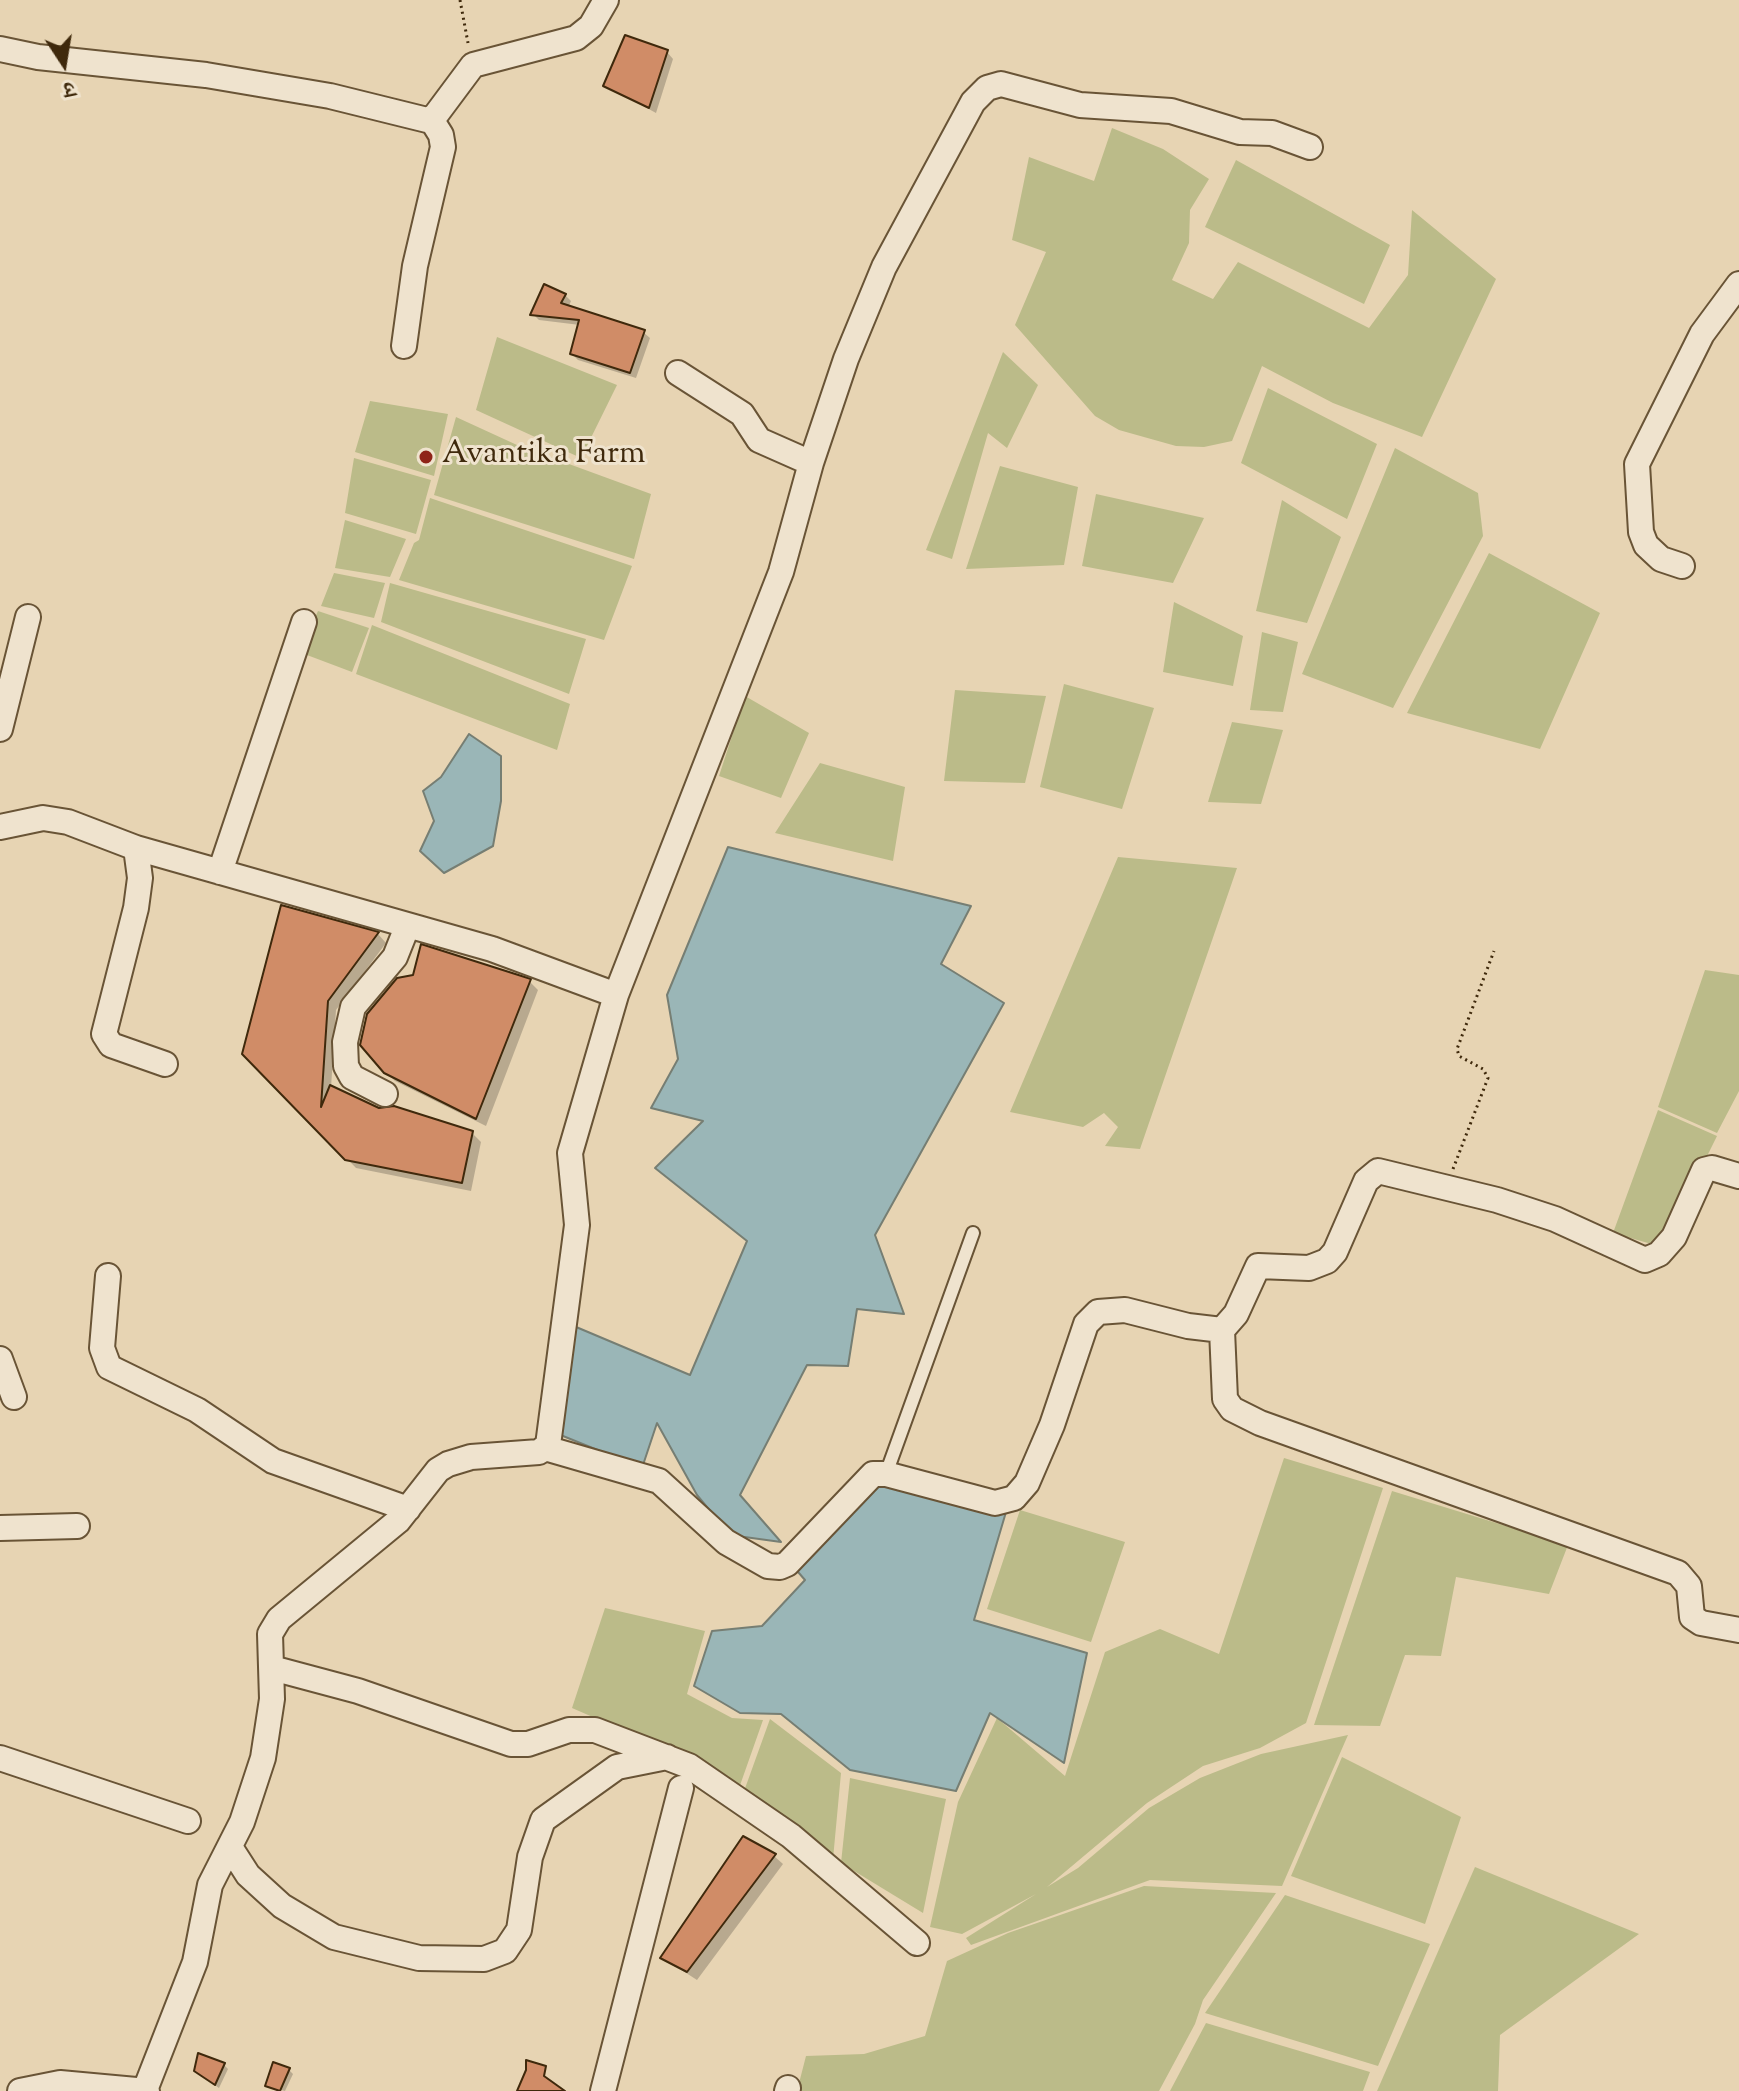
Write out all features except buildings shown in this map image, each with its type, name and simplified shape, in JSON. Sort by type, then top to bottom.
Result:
[{"type":"street","points":[[431,119],[473,65],[576,38],[591,26],[606,0]]},
{"type":"street","points":[[0,49],[38,57],[206,75],[431,119],[441,135],[443,147],[415,266],[404,346]]},
{"type":"street","points":[[20,2091],[60,2083],[138,2090],[195,1962],[210,1885],[230,1847],[263,1758],[272,1668],[270,1634],[279,1619],[408,1509],[438,1470],[471,1457],[539,1452],[549,1442],[577,1225],[570,1153],[616,995],[766,615],[846,359],[884,267],[967,112],[987,88],[1001,84],[1093,107],[1171,111],[1240,132],[1272,133],[1310,147]]},
{"type":"street","points":[[1682,566],[1661,559],[1646,545],[1641,532],[1637,464],[1702,334],[1739,284]]},
{"type":"street","points":[[678,373],[742,414],[759,440],[811,463]]},
{"type":"street","points":[[0,729],[28,617]]},
{"type":"street","points":[[220,872],[304,622]]},
{"type":"street","points":[[0,827],[55,819],[136,848],[492,949],[616,995]]},
{"type":"street","points":[[136,848],[140,878],[136,908],[104,1034],[111,1045],[165,1064]]},
{"type":"street","points":[[385,1094],[352,1077],[346,1066],[345,1042],[353,1007],[395,957],[407,927]]},
{"type":"street","points":[[1739,1176],[1712,1168],[1704,1170],[1674,1237],[1659,1254],[1645,1260],[1555,1219],[1384,1171],[1374,1173],[1366,1181],[1335,1252],[1327,1261],[1309,1268],[1258,1266],[1236,1314],[1222,1330],[1225,1399],[1232,1409],[1260,1423],[1678,1573],[1689,1586],[1692,1617],[1701,1623],[1739,1630]]},
{"type":"street","points":[[108,1276],[102,1348],[109,1367],[197,1410],[273,1461],[408,1509]]},
{"type":"street","points":[[545,1448],[659,1481],[726,1542],[775,1567],[787,1564],[869,1476],[886,1474],[995,1503],[1007,1501],[1027,1483],[1052,1425],[1086,1324],[1098,1312],[1125,1310],[1188,1326],[1222,1330]]},
{"type":"street","points":[[0,1359],[14,1397]]},
{"type":"street","points":[[0,1528],[77,1526]]},
{"type":"street","points":[[272,1668],[358,1691],[511,1744],[528,1744],[557,1732],[582,1729],[625,1739],[689,1766],[791,1836],[917,1943]]},
{"type":"street","points":[[230,1847],[248,1875],[282,1906],[334,1937],[419,1958],[484,1959],[505,1951],[519,1930],[530,1857],[543,1820],[617,1767],[667,1757]]},
{"type":"street","points":[[0,1758],[188,1821]]},
{"type":"street","points":[[603,2091],[681,1788]]},
{"type":"lane","points":[[886,1474],[973,1233]]},
{"type":"path","points":[[460,0],[473,65]]},
{"type":"path","points":[[1445,1187],[1488,1078],[1483,1069],[1459,1056],[1457,1049],[1494,951]]},
{"type":"green space","points":[[1112,128],[1163,149],[1209,179],[1190,210],[1189,243],[1172,280],[1213,299],[1238,262],[1369,328],[1408,275],[1412,210],[1496,279],[1422,437],[1333,403],[1262,366],[1232,441],[1204,447],[1176,446],[1119,430],[1095,416],[1015,325],[1046,252],[1012,240],[1029,157],[1094,181]]},
{"type":"green space","points":[[1236,160],[1390,245],[1364,304],[1205,227]]},
{"type":"green space","points":[[497,337],[617,385],[581,458],[476,410]]},
{"type":"green space","points":[[1003,352],[1038,385],[1007,448],[988,433],[952,559],[926,550]]},
{"type":"green space","points":[[1268,388],[1377,444],[1347,519],[1241,463]]},
{"type":"green space","points":[[370,401],[448,414],[434,476],[355,452]]},
{"type":"green space","points":[[456,417],[517,445],[651,494],[634,559],[434,495]]},
{"type":"green space","points":[[1395,448],[1478,493],[1483,536],[1393,708],[1302,674]]},
{"type":"green space","points":[[354,458],[431,480],[416,534],[345,513]]},
{"type":"green space","points":[[1000,466],[1078,487],[1064,565],[966,569]]},
{"type":"green space","points":[[1096,494],[1204,518],[1173,583],[1082,566]]},
{"type":"green space","points":[[430,498],[632,566],[604,640],[399,580],[414,543],[419,540]]},
{"type":"green space","points":[[1282,500],[1341,537],[1307,623],[1256,611]]},
{"type":"green space","points":[[345,520],[406,539],[390,577],[335,568]]},
{"type":"green space","points":[[1489,553],[1600,613],[1540,749],[1407,713]]},
{"type":"green space","points":[[334,573],[385,583],[374,618],[321,606]]},
{"type":"green space","points":[[390,583],[586,639],[569,694],[381,622]]},
{"type":"green space","points":[[1174,602],[1243,636],[1233,686],[1163,672]]},
{"type":"green space","points":[[318,611],[369,628],[352,672],[299,652]]},
{"type":"green space","points":[[372,625],[570,704],[557,750],[356,674]]},
{"type":"green space","points":[[1262,632],[1298,642],[1283,712],[1250,710]]},
{"type":"green space","points":[[1064,684],[1154,708],[1122,809],[1040,787]]},
{"type":"green space","points":[[955,690],[1046,696],[1025,783],[944,781]]},
{"type":"green space","points":[[745,696],[809,733],[781,798],[719,776]]},
{"type":"green space","points":[[1232,722],[1283,730],[1261,804],[1208,802]]},
{"type":"green space","points":[[820,763],[905,787],[893,861],[775,833]]},
{"type":"green space","points":[[1118,857],[1237,868],[1140,1149],[1105,1146],[1118,1127],[1104,1113],[1083,1127],[1010,1112]]},
{"type":"green space","points":[[1705,970],[1739,975],[1739,1091],[1717,1133],[1658,1107]]},
{"type":"green space","points":[[1658,1110],[1717,1136],[1662,1247],[1613,1233]]},
{"type":"green space","points":[[1284,1458],[1383,1488],[1306,1723],[1260,1748],[1203,1766],[1147,1803],[1047,1887],[1078,1868],[1149,1808],[1200,1778],[1261,1754],[1348,1735],[1282,1886],[1150,1880],[971,1945],[966,1938],[1036,1894],[962,1934],[930,1927],[958,1802],[997,1718],[1065,1776],[1105,1652],[1160,1629],[1219,1654]]},
{"type":"green space","points":[[1392,1491],[1568,1545],[1549,1594],[1456,1577],[1441,1656],[1405,1655],[1380,1726],[1314,1725]]},
{"type":"green space","points":[[1020,1510],[1125,1542],[1091,1642],[987,1609]]},
{"type":"green space","points":[[605,1608],[705,1631],[687,1694],[732,1718],[763,1720],[738,1791],[648,1741],[572,1708]]},
{"type":"green space","points":[[770,1719],[841,1773],[833,1859],[743,1794]]},
{"type":"green space","points":[[1342,1757],[1461,1817],[1425,1924],[1291,1876]]},
{"type":"green space","points":[[850,1778],[946,1799],[923,1913],[841,1863]]},
{"type":"green space","points":[[1475,1867],[1639,1934],[1500,2035],[1498,2091],[1377,2091]]},
{"type":"green space","points":[[1144,1886],[1276,1893],[1203,2000],[1195,2024],[1159,2091],[797,2091],[806,2056],[864,2054],[925,2036],[947,1961],[1008,1933]]},
{"type":"green space","points":[[1285,1895],[1430,1944],[1378,2066],[1205,2013]]},
{"type":"green space","points":[[1206,2023],[1370,2072],[1363,2091],[1170,2091]]},
{"type":"water","points":[[469,734],[501,756],[501,801],[493,846],[444,873],[420,851],[434,821],[423,791],[441,777]]},
{"type":"water","points":[[728,847],[971,906],[941,964],[1004,1003],[875,1235],[904,1314],[857,1309],[848,1366],[807,1365],[740,1495],[781,1542],[730,1535],[697,1495],[657,1423],[642,1468],[558,1434],[569,1324],[690,1375],[747,1241],[655,1168],[703,1121],[651,1108],[678,1059],[667,995]]},
{"type":"water","points":[[873,1476],[1006,1512],[974,1620],[1087,1653],[1064,1763],[990,1713],[956,1791],[850,1770],[781,1714],[740,1713],[694,1686],[712,1631],[762,1626],[805,1580],[792,1565]]},
{"type":"place","name":"Avantika Farm","points":[[426,457]]}]
